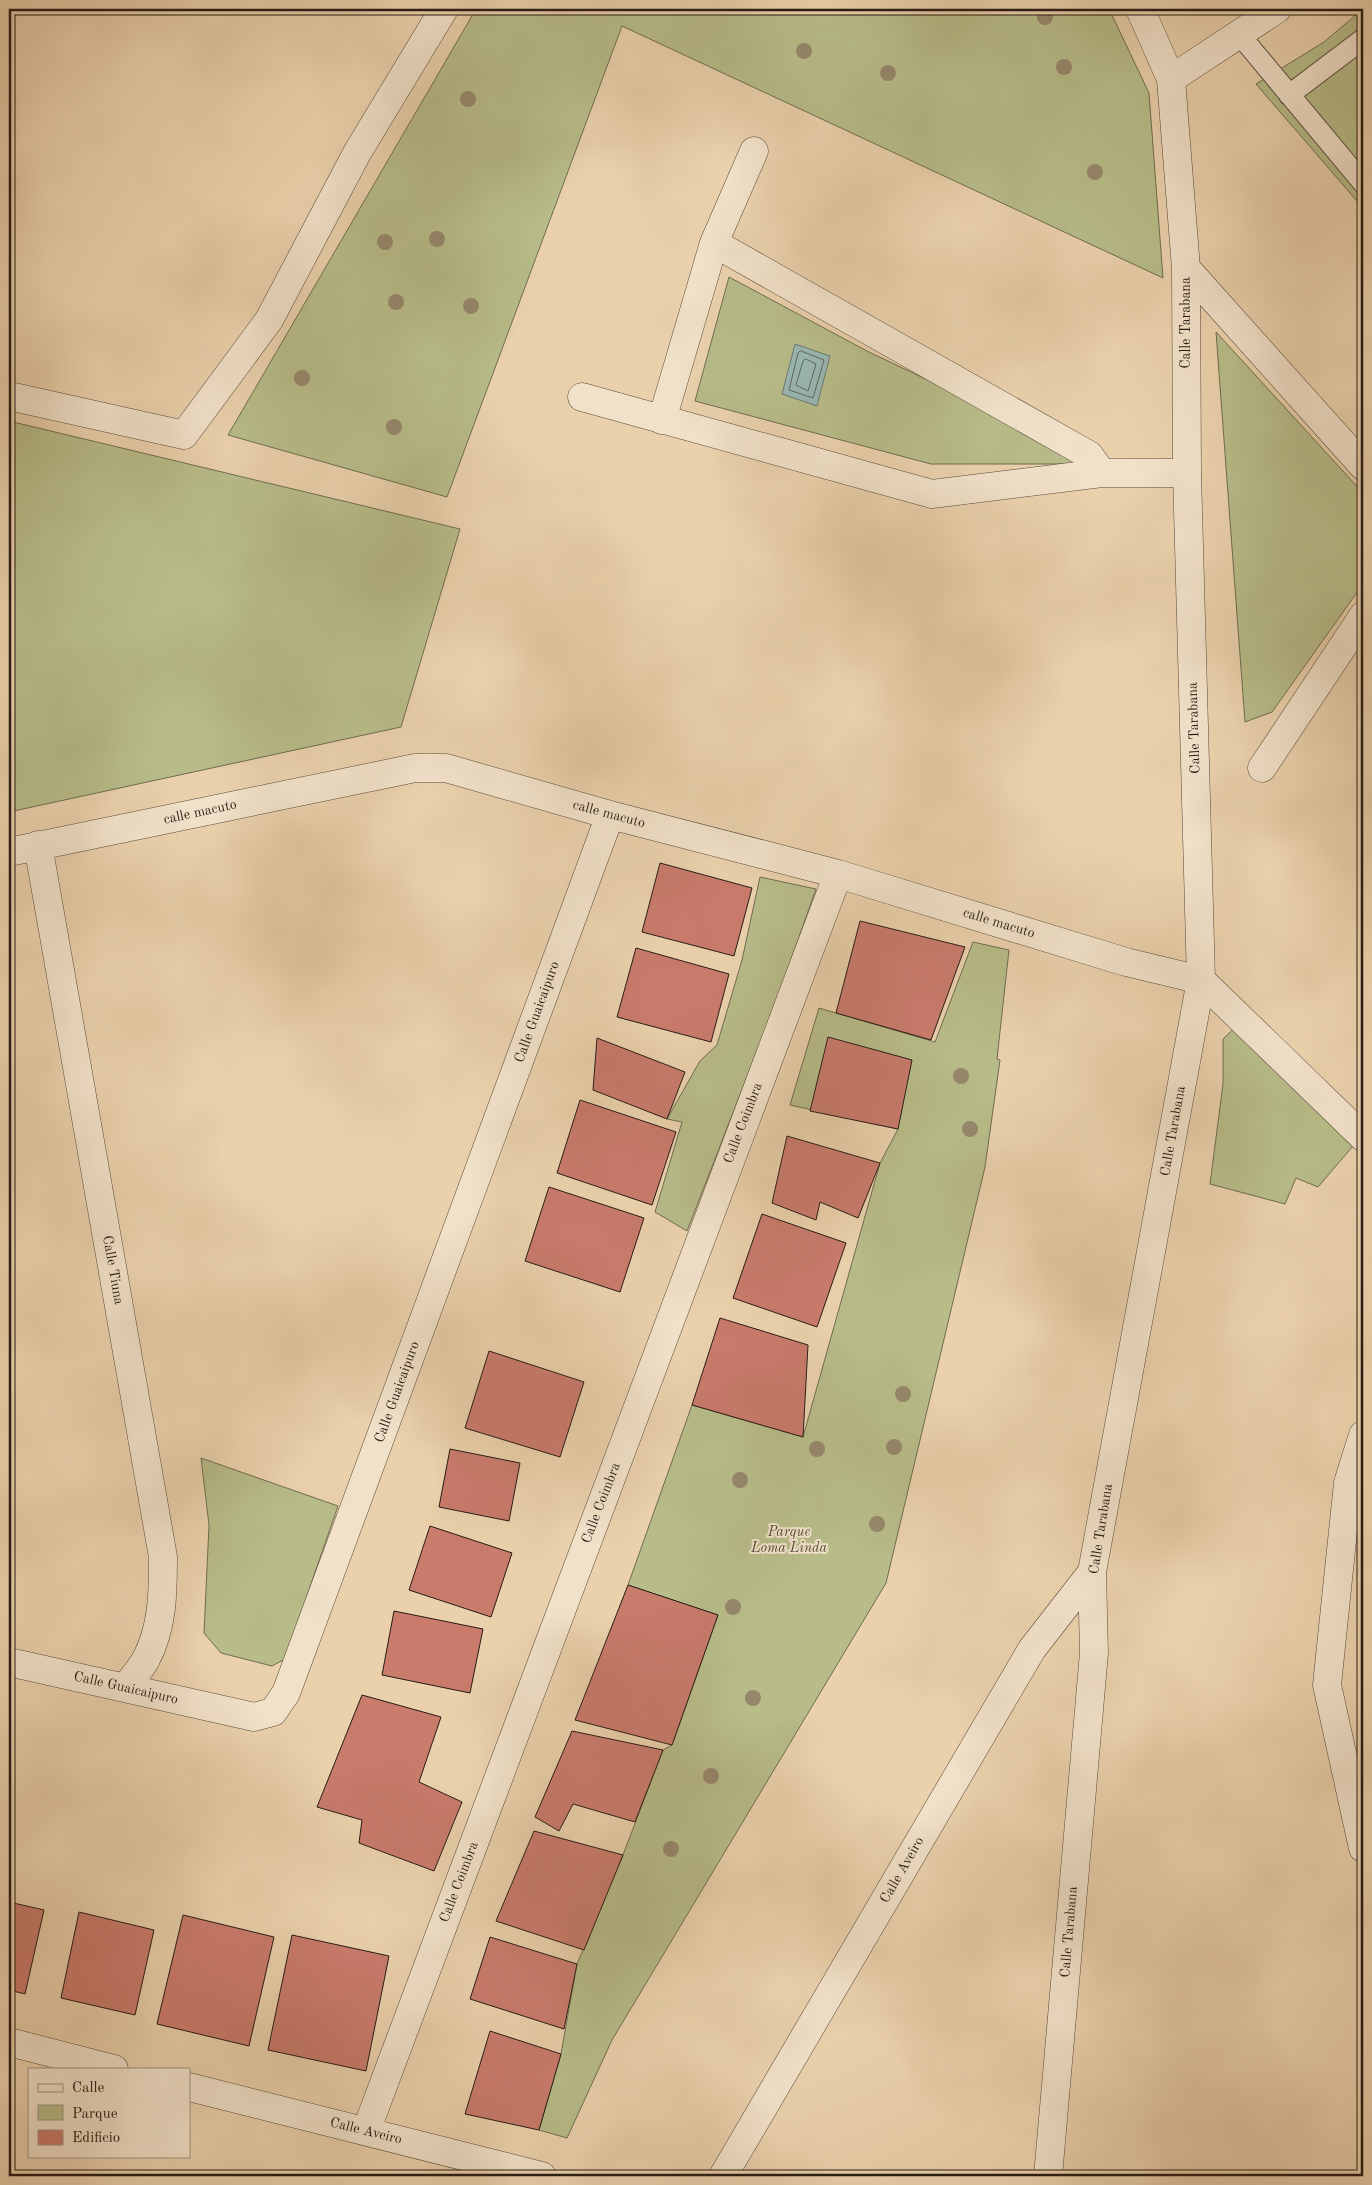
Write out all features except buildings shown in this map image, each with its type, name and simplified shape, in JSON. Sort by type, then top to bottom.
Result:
[{"type":"street","points":[[9,396],[184,435],[269,320],[358,153],[444,9]]},
{"type":"street","name":"Calle Tarabana","points":[[1048,2176],[1094,1653],[1092,1572],[1200,980],[1187,473],[1186,268],[1171,79],[1140,9]]},
{"type":"street","points":[[1171,79],[1277,9]]},
{"type":"street","points":[[662,420],[714,243],[754,151]]},
{"type":"street","points":[[714,243],[1090,455],[1102,472]]},
{"type":"street","points":[[1186,268],[1363,466]]},
{"type":"street","points":[[582,397],[932,494],[1102,472],[1187,473]]},
{"type":"street","points":[[1262,768],[1363,616]]},
{"type":"street","name":"calle macuto","points":[[9,852],[415,768],[446,768],[610,815],[838,874],[1126,962],[1200,980]]},
{"type":"street","name":"Calle Guaicaipuro","points":[[9,1662],[254,1717],[273,1712],[286,1693],[610,815]]},
{"type":"street","name":"Calle Tiuna","points":[[38,845],[163,1557],[163,1596],[158,1626],[146,1659],[126,1687]]},
{"type":"street","name":"Calle Coimbra","points":[[366,2131],[838,874]]},
{"type":"street","points":[[1200,980],[1363,1137]]},
{"type":"street","points":[[1363,1435],[1348,1483],[1327,1685],[1363,1848]]},
{"type":"street","name":"Calle Aveiro","points":[[723,2176],[1032,1649],[1092,1572]]},
{"type":"street","points":[[9,2042],[110,2068]]},
{"type":"street","name":"Calle Aveiro","points":[[190,2087],[542,2176]]},
{"type":"lane","points":[[1239,34],[1363,183]]},
{"type":"lane","points":[[1289,95],[1363,39]]},
{"type":"green space","points":[[476,9],[1109,9],[1149,93],[1163,278],[622,26],[447,497],[228,435]]},
{"type":"green space","points":[[1363,9],[1363,208],[1256,84],[1324,42]]},
{"type":"green space","points":[[729,277],[867,351],[1078,452],[1071,464],[931,464],[695,401]]},
{"type":"green space","points":[[1216,332],[1363,493],[1363,584],[1272,712],[1245,722]]},
{"type":"green space","points":[[9,421],[460,529],[401,727],[9,812]]},
{"type":"green space","points":[[760,877],[816,889],[773,1010],[687,1231],[655,1212],[682,1122],[667,1119],[700,1061],[717,1045],[742,960]]},
{"type":"green space","name":"Parque Loma Linda","points":[[973,942],[1009,950],[997,1059],[1000,1060],[985,1167],[886,1583],[612,2040],[567,2138],[539,2130],[561,2054],[577,1964],[623,1855],[663,1750],[672,1745],[718,1615],[628,1585],[692,1405],[803,1437],[880,1163],[898,1129],[790,1105],[819,1008],[935,1042]]},
{"type":"green space","points":[[1239,1024],[1353,1146],[1318,1187],[1296,1178],[1285,1204],[1210,1184],[1223,1084],[1223,1039]]},
{"type":"green space","points":[[201,1458],[338,1506],[285,1659],[272,1666],[221,1653],[204,1633],[209,1525]]},
{"type":"water","points":[[795,344],[830,356],[817,406],[782,394]]}]
